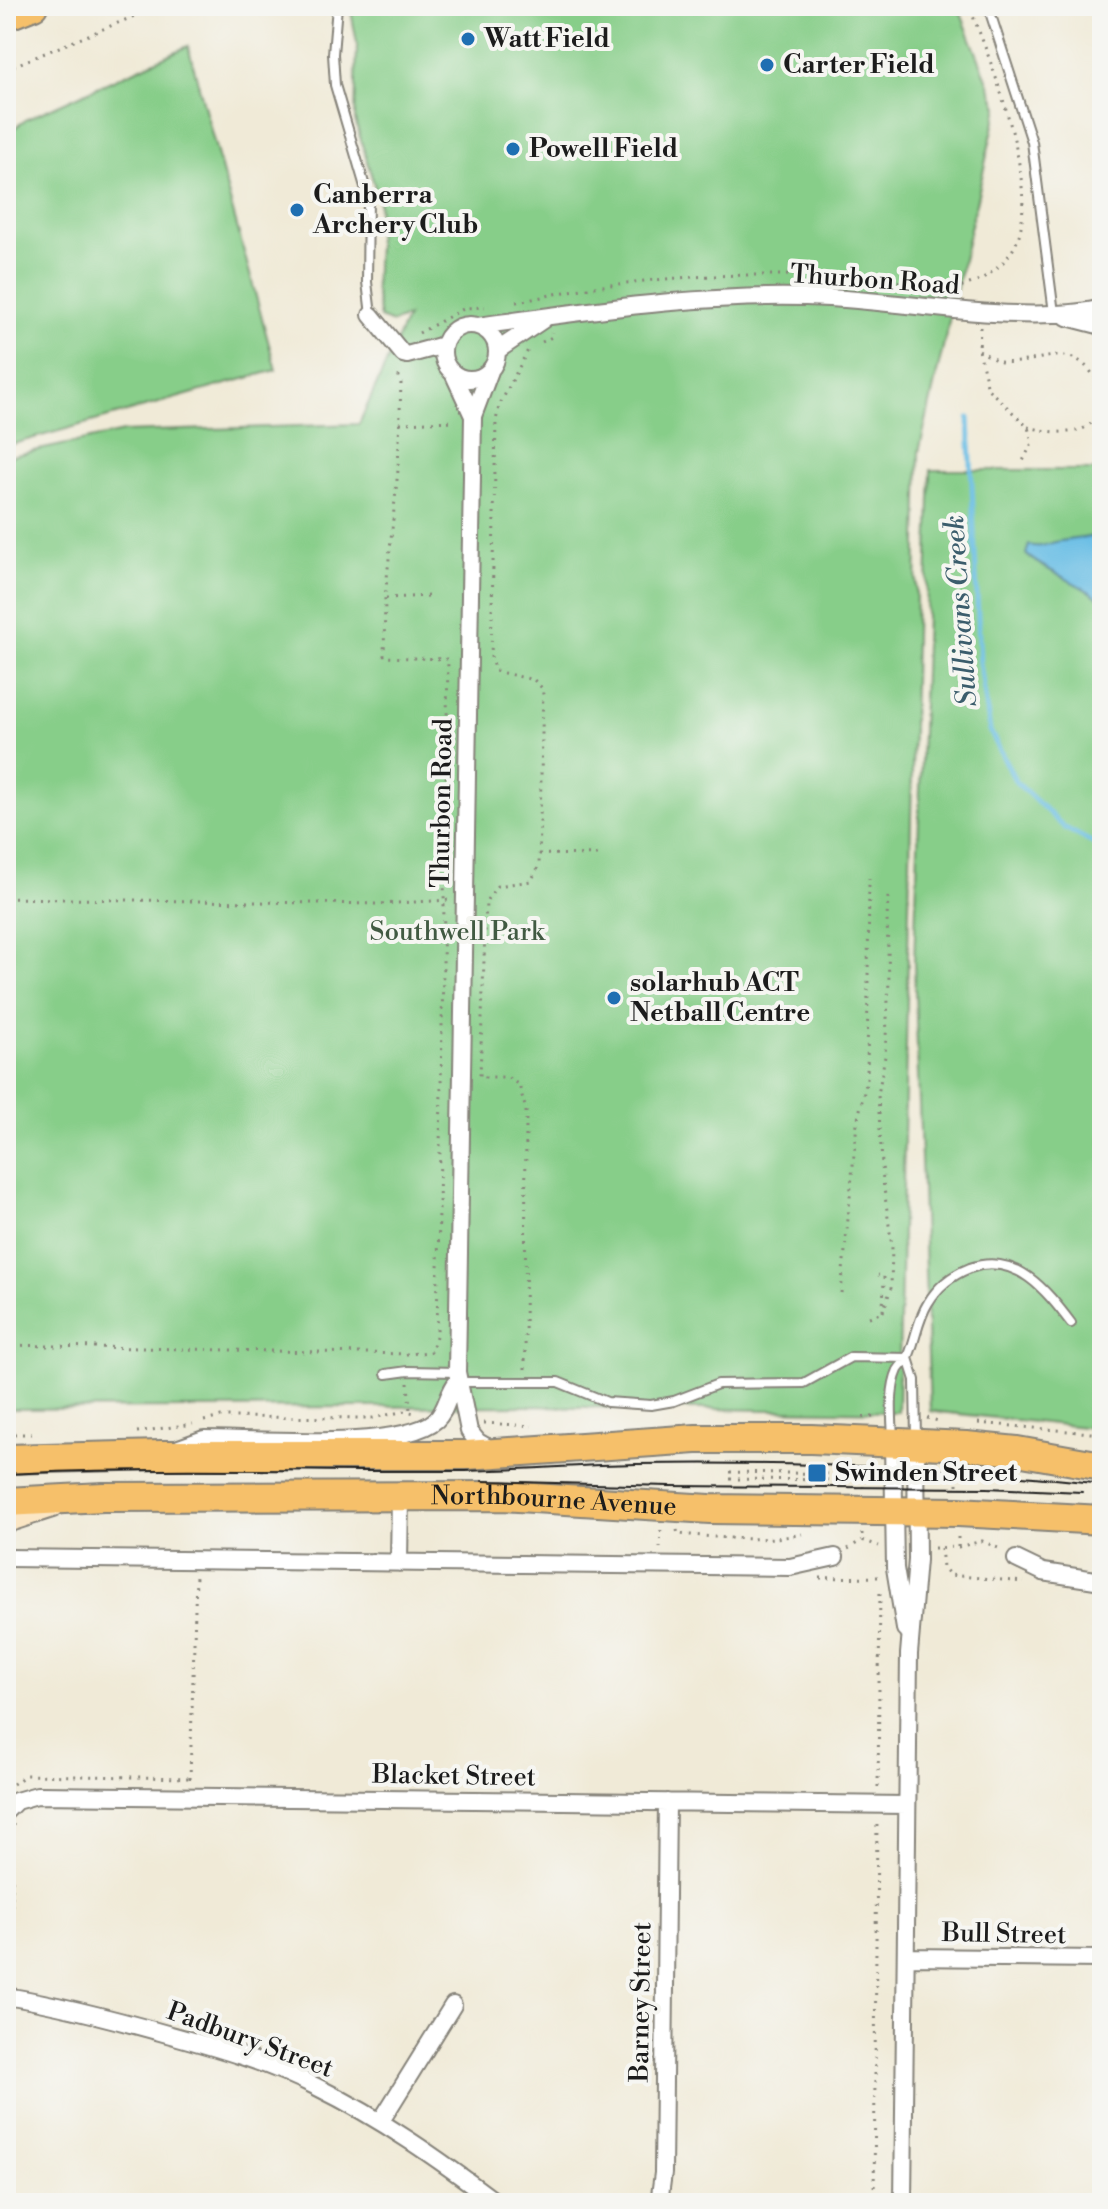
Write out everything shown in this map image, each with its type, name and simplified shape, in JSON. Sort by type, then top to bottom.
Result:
[{"type":"highway","name":"Northbourne Avenue","points":[[6,1459],[161,1455],[502,1454],[696,1439],[905,1442],[1017,1451],[1102,1466]]},
{"type":"highway","name":"Northbourne Avenue","points":[[6,1502],[78,1497],[502,1496],[710,1509],[1054,1515],[1102,1520]]},
{"type":"main road","points":[[6,17],[34,6]]},
{"type":"main road","points":[[6,1520],[78,1497]]},
{"type":"street","name":"Thurbon Road","points":[[473,418],[443,358],[444,345],[454,330],[466,325],[478,326],[650,303],[747,298],[827,298],[1054,314],[1102,309]]},
{"type":"street","name":"Thurbon Road","points":[[1054,314],[1102,326]]},
{"type":"street","points":[[371,315],[403,354],[470,380],[481,378],[490,371]]},
{"type":"street","name":"Thurbon Road","points":[[502,1454],[483,1446],[472,1437],[466,1424],[457,1377],[473,418],[498,350],[549,316]]},
{"type":"street","points":[[478,326],[493,338],[498,350]]},
{"type":"street","name":"Thurbon Road","points":[[407,355],[444,345]]},
{"type":"street","name":"Thurbon Road","points":[[418,1429],[440,1416],[457,1377]]},
{"type":"street","name":"Northbourne Avenue","points":[[161,1455],[204,1439],[380,1440],[418,1429]]},
{"type":"street","points":[[903,2203],[909,1654],[895,1568],[906,1511],[905,1442]]},
{"type":"street","points":[[399,1563],[400,1496]]},
{"type":"street","points":[[6,1558],[790,1567],[835,1557]]},
{"type":"street","points":[[1016,1559],[1043,1572],[1102,1581]]},
{"type":"street","name":"Blacket Street","points":[[11,1814],[16,1801],[37,1795],[907,1805]]},
{"type":"street","name":"Barney Street","points":[[659,2203],[663,2173],[667,1802]]},
{"type":"street","name":"Bull Street","points":[[906,1957],[1102,1959]]},
{"type":"street","name":"Padbury Street","points":[[6,1996],[100,2015],[206,2044],[315,2085],[381,2121],[439,2159],[497,2203]]},
{"type":"street","points":[[381,2121],[453,2005]]},
{"type":"lane","points":[[337,6],[333,54],[335,85],[368,197],[367,282],[371,315]]},
{"type":"lane","points":[[988,6],[1032,142],[1054,314]]},
{"type":"lane","points":[[905,1442],[892,1395],[897,1372],[908,1358],[918,1325],[935,1293],[950,1278],[978,1265],[1005,1266],[1020,1271],[1043,1288],[1071,1323]]},
{"type":"lane","points":[[386,1374],[408,1371],[562,1383],[607,1402],[651,1405],[671,1402],[718,1384],[804,1383],[855,1356],[908,1358]]},
{"type":"lane","points":[[905,1442],[915,1380],[908,1358]]},
{"type":"path","points":[[6,69],[159,6]]},
{"type":"path","points":[[546,297],[573,290],[736,275],[871,279],[958,287],[980,280],[1000,266],[1013,250],[1021,228],[1023,208],[1015,139],[969,6]]},
{"type":"path","points":[[982,311],[979,350],[988,389],[1028,427],[1032,443],[1021,465]]},
{"type":"path","points":[[541,343],[552,337]]},
{"type":"path","points":[[525,1381],[526,1110],[519,1085],[507,1077],[480,1077],[486,901],[497,886],[531,881],[539,866],[543,689],[534,680],[495,671],[491,659],[496,421],[499,406],[529,349]]},
{"type":"path","points":[[979,350],[1000,362],[1067,356],[1085,364],[1096,378],[1100,404],[1096,416],[1086,426],[1062,433],[1028,427]]},
{"type":"path","points":[[6,1345],[392,1354],[431,1352],[437,1333],[448,659],[384,657],[385,598],[398,470],[401,383],[397,369]]},
{"type":"path","points":[[399,423],[473,418],[496,421]]},
{"type":"path","points":[[385,598],[430,596]]},
{"type":"path","points":[[539,854],[598,855]]},
{"type":"path","points":[[841,1293],[857,1123],[867,1079],[869,878]]},
{"type":"path","points":[[883,1312],[891,1288],[892,1247],[883,1181],[878,1095],[885,1056],[889,981],[888,896]]},
{"type":"path","points":[[6,898],[379,904],[442,900]]},
{"type":"path","points":[[878,1275],[884,1276],[883,1312]]},
{"type":"path","points":[[869,1317],[883,1312]]},
{"type":"path","points":[[971,1422],[1102,1434]]},
{"type":"path","points":[[730,1472],[847,1476],[847,1480],[730,1479]]},
{"type":"path","points":[[659,1565],[661,1523]]},
{"type":"path","points":[[674,1523],[678,1534],[735,1539],[788,1537],[804,1533]]},
{"type":"path","points":[[958,1547],[982,1541],[1016,1559]]},
{"type":"path","points":[[941,1548],[943,1567],[950,1575],[1027,1582]]},
{"type":"path","points":[[190,1797],[196,1571]]},
{"type":"path","points":[[874,2203],[880,1577]]},
{"type":"path","points":[[11,1786],[26,1775],[190,1778]]},
{"type":"path","points":[[11,1814],[13,1853],[9,1971],[17,1980]]},
{"type":"path","points":[[6,1853],[13,1853]]},
{"type":"green space","name":"Southwell Park","points":[[350,6],[958,6],[998,107],[919,452],[898,1412],[524,1406],[6,1409],[6,457],[123,432],[359,424],[407,317],[392,323],[380,318],[375,289],[379,201],[355,120],[357,43]]},
{"type":"green space","points":[[188,46],[276,370],[6,446],[6,134],[27,119]]},
{"type":"green space","points":[[931,470],[1102,470],[1102,1429],[930,1411],[914,963]]},
{"type":"water","points":[[1102,537],[1102,600],[1026,554],[1029,545],[1042,546]]},
{"type":"waterway","name":"Sullivans Creek","points":[[969,418],[980,663],[990,731],[1016,782],[1065,828],[1102,848]]},
{"type":"tram line","points":[[6,1474],[177,1470],[460,1471],[636,1464],[753,1464],[928,1469],[1102,1484]]},
{"type":"tram line","points":[[482,1481],[1082,1492]]},
{"type":"place","name":"Watt Field","points":[[468,39]]},
{"type":"place","name":"Carter Field","points":[[767,65]]},
{"type":"place","name":"Powell Field","points":[[513,149]]},
{"type":"place","name":"Canberra Archery Club","points":[[297,210]]},
{"type":"place","name":"solarhub ACT Netball Centre","points":[[614,998]]},
{"type":"place","name":"Swinden Street","points":[[817,1473]]}]
